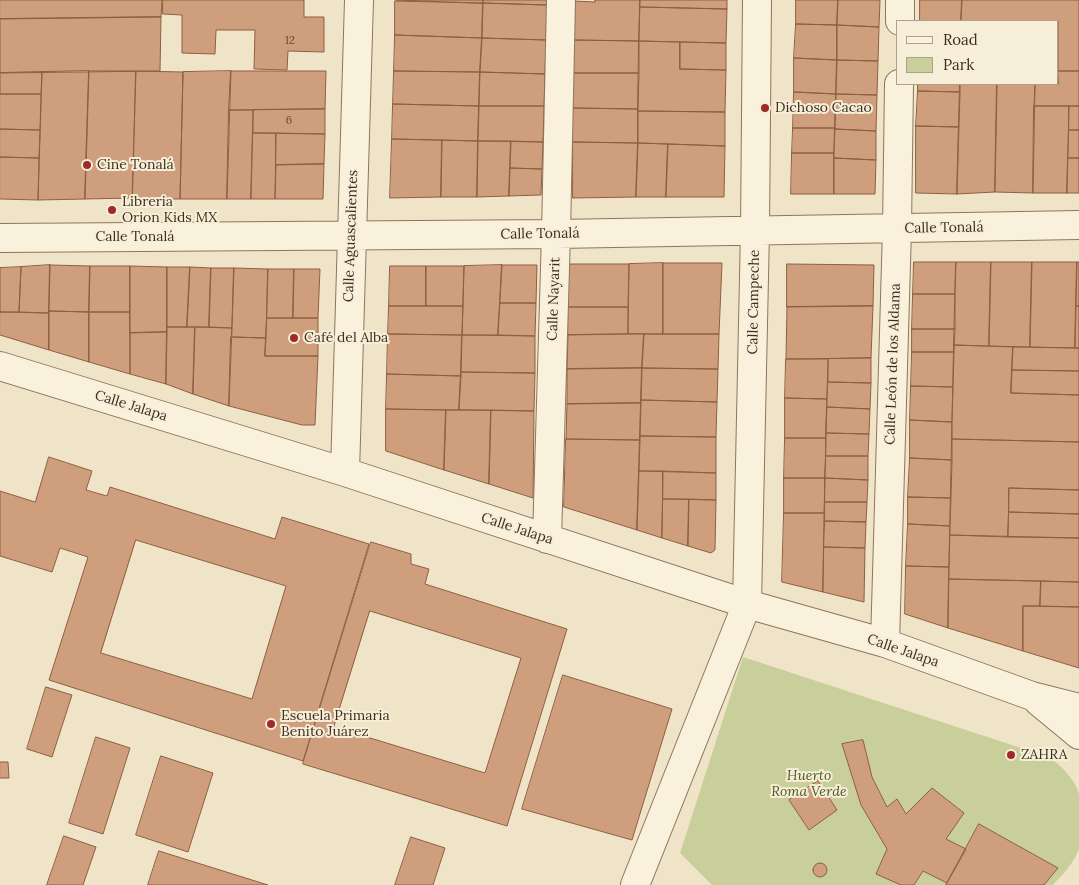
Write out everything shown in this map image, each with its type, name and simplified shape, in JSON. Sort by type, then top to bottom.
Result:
[{"type":"street","name":"Calle Aguascalientes","points":[[345,472],[359,0]]},
{"type":"street","name":"Calle Nayarit","points":[[548,539],[561,0]]},
{"type":"street","name":"Calle Campeche","points":[[747,604],[756,230],[757,0]]},
{"type":"street","points":[[900,0],[900,20]]},
{"type":"street","name":"Calle León de los Aldama","points":[[885,644],[897,229],[899,85]]},
{"type":"street","name":"Calle Tonalá","points":[[0,238],[556,234],[1079,225]]},
{"type":"street","name":"Calle Jalapa","points":[[0,366],[345,472],[747,604],[885,644],[1032,696],[1079,708]]},
{"type":"street","points":[[635,885],[747,604]]},
{"type":"street","name":"Calle Jalapa","points":[[1032,696],[1079,734]]},
{"type":"green space","name":"Huerto Roma Verde","points":[[743,657],[1034,751],[1054,761],[1074,783],[1079,795],[1079,849],[1074,859],[1053,885],[712,885],[680,853]]},
{"type":"building","points":[[0,0],[162,0],[161,17],[0,19]]},
{"type":"building","points":[[163,0],[304,0],[304,17],[324,17],[324,52],[288,51],[287,70],[254,69],[255,30],[216,30],[215,54],[182,53],[182,15],[163,14]]},
{"type":"building","points":[[396,0],[483,0],[483,3]]},
{"type":"building","points":[[483,0],[547,0],[547,5],[483,3]]},
{"type":"building","points":[[595,0],[640,0],[639,41],[573,40],[574,1],[595,2]]},
{"type":"building","points":[[640,0],[727,0],[727,9],[640,7]]},
{"type":"building","points":[[796,0],[838,0],[837,25],[796,24]]},
{"type":"building","points":[[838,0],[880,0],[879,27],[837,25]]},
{"type":"building","points":[[920,0],[962,0],[961,20],[920,20]]},
{"type":"building","points":[[962,0],[1079,0],[1079,71],[1059,71],[1059,20],[961,20]]},
{"type":"building","points":[[395,1],[483,3],[482,38],[395,35]]},
{"type":"building","points":[[483,3],[547,5],[546,40],[482,38]]},
{"type":"building","points":[[640,7],[727,9],[726,43],[639,41]]},
{"type":"building","points":[[161,17],[160,71],[0,73],[0,19]]},
{"type":"building","points":[[796,24],[837,25],[837,60],[794,58]]},
{"type":"building","points":[[837,25],[879,27],[878,61],[837,60]]},
{"type":"building","points":[[395,35],[482,38],[480,72],[394,71]]},
{"type":"building","points":[[482,38],[546,40],[545,74],[480,72]]},
{"type":"building","points":[[573,40],[639,41],[639,73],[572,73]]},
{"type":"building","points":[[639,41],[680,42],[680,69],[726,70],[725,112],[638,111]]},
{"type":"building","points":[[680,42],[726,43],[726,70],[680,69]]},
{"type":"building","points":[[794,58],[837,60],[836,94],[794,92]]},
{"type":"building","points":[[837,60],[878,61],[877,95],[836,94]]},
{"type":"building","points":[[89,71],[136,71],[132,198],[85,199]]},
{"type":"building","points":[[89,71],[85,199],[38,200],[42,72]]},
{"type":"building","points":[[136,71],[183,72],[180,199],[133,199]]},
{"type":"building","points":[[231,71],[227,199],[180,199],[183,72]]},
{"type":"building","points":[[231,71],[326,71],[325,109],[229,110]]},
{"type":"building","points":[[394,71],[480,72],[479,106],[393,104]]},
{"type":"building","points":[[1059,71],[1079,71],[1079,106],[1034,106],[1035,85],[1059,85]]},
{"type":"building","points":[[42,72],[41,94],[0,94],[0,73]]},
{"type":"building","points":[[480,72],[545,74],[544,106],[479,106]]},
{"type":"building","points":[[572,73],[639,73],[638,109],[572,108]]},
{"type":"building","points":[[918,85],[960,85],[960,92],[918,91]]},
{"type":"building","points":[[960,85],[997,85],[995,192],[957,194]]},
{"type":"building","points":[[997,85],[1035,85],[1033,193],[995,192]]},
{"type":"building","points":[[918,91],[960,92],[959,127],[916,126]]},
{"type":"building","points":[[794,92],[836,94],[835,128],[793,128]]},
{"type":"building","points":[[0,94],[41,94],[40,130],[0,129]]},
{"type":"building","points":[[836,94],[877,95],[876,131],[835,129]]},
{"type":"building","points":[[393,104],[479,106],[478,141],[392,139]]},
{"type":"building","points":[[479,106],[544,106],[543,142],[478,141]]},
{"type":"building","points":[[1034,106],[1069,106],[1067,193],[1033,193]]},
{"type":"building","points":[[1069,106],[1079,106],[1079,130],[1069,130]]},
{"type":"building","points":[[572,108],[638,109],[638,143],[573,142]]},
{"type":"building","points":[[325,109],[325,134],[253,133],[253,110]]},
{"type":"building","points":[[229,110],[253,110],[251,199],[227,199]]},
{"type":"building","points":[[638,111],[725,112],[725,146],[638,143]]},
{"type":"building","points":[[916,126],[959,127],[957,194],[916,193]]},
{"type":"building","points":[[793,128],[835,128],[834,153],[792,153]]},
{"type":"building","points":[[0,129],[40,130],[39,158],[0,157]]},
{"type":"building","points":[[835,129],[876,131],[876,160],[834,158]]},
{"type":"building","points":[[1069,130],[1079,130],[1079,158],[1068,158]]},
{"type":"building","points":[[253,133],[276,133],[275,199],[251,199]]},
{"type":"building","points":[[276,133],[325,134],[324,164],[276,165]]},
{"type":"building","points":[[392,139],[442,140],[441,197],[390,198]]},
{"type":"building","points":[[442,140],[478,141],[477,197],[441,197]]},
{"type":"building","points":[[478,141],[511,141],[509,196],[477,197]]},
{"type":"building","points":[[511,141],[543,142],[542,169],[510,168]]},
{"type":"building","points":[[573,142],[638,143],[636,197],[573,198]]},
{"type":"building","points":[[638,143],[668,144],[666,197],[636,197]]},
{"type":"building","points":[[668,144],[725,146],[724,197],[666,197]]},
{"type":"building","points":[[792,153],[834,153],[834,194],[791,194]]},
{"type":"building","points":[[0,157],[39,158],[38,200],[0,199]]},
{"type":"building","points":[[834,158],[876,160],[875,194],[834,194]]},
{"type":"building","points":[[1068,158],[1079,158],[1079,193],[1067,193]]},
{"type":"building","points":[[324,164],[323,199],[275,199],[276,165]]},
{"type":"building","points":[[510,168],[542,169],[541,195],[509,196]]},
{"type":"building","points":[[914,262],[956,262],[955,294],[913,294]]},
{"type":"building","points":[[956,262],[991,262],[989,346],[954,345]]},
{"type":"building","points":[[991,262],[1032,262],[1030,347],[989,346]]},
{"type":"building","points":[[1032,262],[1077,262],[1075,348],[1030,347]]},
{"type":"building","points":[[1077,262],[1079,262],[1079,306],[1076,306]]},
{"type":"building","points":[[663,263],[722,263],[719,334],[663,334]]},
{"type":"building","points":[[663,263],[663,334],[628,334],[629,264]]},
{"type":"building","points":[[569,264],[629,264],[628,307],[568,307]]},
{"type":"building","points":[[787,264],[874,265],[873,306],[787,307]]},
{"type":"building","points":[[50,265],[90,266],[89,312],[49,311]]},
{"type":"building","points":[[50,265],[49,313],[19,312],[21,267]]},
{"type":"building","points":[[502,265],[498,335],[462,335],[464,266]]},
{"type":"building","points":[[502,265],[537,265],[536,303],[500,303]]},
{"type":"building","points":[[90,266],[130,266],[130,312],[89,312]]},
{"type":"building","points":[[130,266],[167,267],[167,332],[130,333]]},
{"type":"building","points":[[390,266],[426,266],[426,306],[389,306]]},
{"type":"building","points":[[426,266],[464,266],[463,306],[426,306]]},
{"type":"building","points":[[21,267],[19,312],[0,312],[0,268]]},
{"type":"building","points":[[167,267],[190,267],[187,327],[167,327]]},
{"type":"building","points":[[190,267],[211,268],[209,327],[187,327]]},
{"type":"building","points":[[211,268],[234,268],[232,328],[209,327]]},
{"type":"building","points":[[234,268],[268,269],[266,338],[232,337]]},
{"type":"building","points":[[268,269],[294,269],[293,318],[267,318]]},
{"type":"building","points":[[294,269],[320,269],[318,318],[293,318]]},
{"type":"building","points":[[913,294],[955,294],[955,329],[912,329]]},
{"type":"building","points":[[500,303],[536,303],[535,336],[498,335]]},
{"type":"building","points":[[389,306],[463,306],[462,335],[388,334]]},
{"type":"building","points":[[873,306],[871,358],[786,359],[787,307]]},
{"type":"building","points":[[1076,306],[1079,306],[1079,348],[1075,348]]},
{"type":"building","points":[[568,307],[628,307],[628,334],[568,335]]},
{"type":"building","points":[[49,311],[89,312],[89,362],[49,350]]},
{"type":"building","points":[[0,312],[49,313],[49,350],[0,335]]},
{"type":"building","points":[[89,312],[130,312],[130,374],[89,362]]},
{"type":"building","points":[[267,318],[318,318],[318,356],[265,356]]},
{"type":"building","points":[[167,327],[195,327],[193,394],[166,384]]},
{"type":"building","points":[[195,327],[232,328],[229,406],[193,394]]},
{"type":"building","points":[[912,329],[955,329],[954,352],[912,352]]},
{"type":"building","points":[[167,332],[166,384],[130,374],[130,333]]},
{"type":"building","points":[[388,334],[462,335],[461,376],[387,374]]},
{"type":"building","points":[[644,334],[719,334],[718,369],[642,368]]},
{"type":"building","points":[[644,334],[642,368],[567,369],[568,335]]},
{"type":"building","points":[[462,335],[535,336],[535,373],[461,372]]},
{"type":"building","points":[[231,337],[266,338],[265,356],[318,356],[315,425],[302,425],[229,406]]},
{"type":"building","points":[[954,345],[1013,347],[1011,393],[1079,395],[1079,442],[952,439]]},
{"type":"building","points":[[1013,347],[1079,348],[1079,371],[1012,370]]},
{"type":"building","points":[[912,352],[954,352],[953,387],[911,386]]},
{"type":"building","points":[[871,358],[871,383],[828,382],[828,359]]},
{"type":"building","points":[[786,359],[828,359],[827,399],[785,398]]},
{"type":"building","points":[[642,368],[641,403],[567,404],[567,369]]},
{"type":"building","points":[[642,368],[718,369],[717,402],[641,400]]},
{"type":"building","points":[[1012,370],[1079,371],[1079,395],[1011,393]]},
{"type":"building","points":[[461,372],[535,373],[534,411],[459,410]]},
{"type":"building","points":[[387,374],[461,376],[459,410],[386,409]]},
{"type":"building","points":[[828,382],[871,383],[870,409],[827,407]]},
{"type":"building","points":[[911,386],[953,387],[952,422],[910,420]]},
{"type":"building","points":[[785,398],[827,399],[826,438],[785,438]]},
{"type":"building","points":[[641,400],[717,402],[716,437],[640,436]]},
{"type":"building","points":[[641,403],[640,440],[566,439],[567,404]]},
{"type":"building","points":[[827,407],[870,409],[869,434],[826,433]]},
{"type":"building","points":[[386,409],[446,410],[444,470],[386,451]]},
{"type":"building","points":[[446,410],[491,410],[489,484],[444,470]]},
{"type":"building","points":[[491,410],[534,411],[533,498],[489,484]]},
{"type":"building","points":[[910,420],[952,422],[952,460],[910,458]]},
{"type":"building","points":[[826,433],[869,434],[868,456],[826,456]]},
{"type":"building","points":[[640,436],[716,437],[716,473],[639,471]]},
{"type":"building","points":[[785,438],[826,438],[825,478],[784,478]]},
{"type":"building","points":[[566,439],[640,440],[637,530],[564,507]]},
{"type":"building","points":[[952,439],[1079,442],[1079,490],[1009,488],[1008,537],[950,535]]},
{"type":"building","points":[[826,456],[868,456],[868,480],[825,478]]},
{"type":"building","points":[[49,457],[92,471],[86,490],[107,496],[110,487],[275,539],[282,517],[369,544],[303,761],[49,680],[88,557],[60,548],[52,572],[0,556],[0,491],[35,502]],"holes":[[[136,540],[286,586],[252,699],[101,653]]]},
{"type":"building","points":[[910,458],[952,460],[951,498],[908,497]]},
{"type":"building","points":[[639,471],[663,471],[662,538],[637,530]]},
{"type":"building","points":[[663,471],[716,473],[716,500],[663,499]]},
{"type":"building","points":[[784,478],[825,478],[824,513],[784,513]]},
{"type":"building","points":[[825,478],[868,480],[867,502],[825,502]]},
{"type":"building","points":[[1009,488],[1079,490],[1079,514],[1009,512]]},
{"type":"building","points":[[908,497],[951,498],[950,526],[908,524]]},
{"type":"building","points":[[663,499],[689,499],[688,546],[662,538]]},
{"type":"building","points":[[689,499],[716,500],[715,550],[711,553],[688,546]]},
{"type":"building","points":[[825,502],[867,502],[866,522],[825,521]]},
{"type":"building","points":[[1009,512],[1079,514],[1079,538],[1008,537]]},
{"type":"building","points":[[784,513],[824,513],[823,592],[782,582]]},
{"type":"building","points":[[825,521],[866,522],[865,548],[824,547]]},
{"type":"building","points":[[908,524],[950,526],[949,567],[906,566]]},
{"type":"building","points":[[950,535],[1079,538],[1079,582],[949,579]]},
{"type":"building","points":[[371,542],[411,554],[411,564],[429,569],[425,584],[567,629],[507,826],[303,764]],"holes":[[[370,611],[521,658],[485,773],[334,727]]]},
{"type":"building","points":[[824,547],[865,548],[864,602],[823,592]]},
{"type":"building","points":[[906,566],[949,567],[948,628],[905,614]]},
{"type":"building","points":[[949,579],[1041,581],[1040,606],[1023,606],[1023,651],[948,628]]},
{"type":"building","points":[[1041,581],[1079,582],[1079,607],[1040,606]]},
{"type":"building","points":[[1023,606],[1079,607],[1079,668],[1023,651]]},
{"type":"building","points":[[563,675],[672,709],[632,840],[522,809]]},
{"type":"building","points":[[46,687],[72,695],[52,757],[27,749]]},
{"type":"building","points":[[96,737],[130,748],[103,834],[69,823]]},
{"type":"building","points":[[863,740],[872,777],[887,807],[897,799],[906,814],[932,788],[964,813],[946,839],[966,849],[947,883],[923,871],[914,885],[901,885],[876,874],[887,849],[861,805],[842,744]]},
{"type":"building","points":[[161,756],[213,773],[188,852],[136,835]]},
{"type":"building","points":[[0,762],[8,762],[9,778],[0,778]]},
{"type":"building","points":[[818,781],[837,810],[809,830],[789,800]]},
{"type":"building","points":[[979,824],[1058,868],[1044,885],[946,885]]},
{"type":"building","points":[[64,836],[96,847],[83,885],[47,885]]},
{"type":"building","points":[[411,837],[445,848],[433,885],[395,885]]},
{"type":"building","points":[[159,851],[268,885],[148,885]]},
{"type":"building","points":[[817,863],[823,863],[827,870],[823,877],[817,877],[813,873],[813,867]]},
{"type":"place","name":"Dichoso Cacao","points":[[765,108]]},
{"type":"place","name":"Cine Tonalá","points":[[87,165]]},
{"type":"place","name":"Libreria Orion Kids MX","points":[[112,210]]},
{"type":"place","name":"Café del Alba","points":[[294,338]]},
{"type":"place","name":"Escuela Primaria Benito Juárez","points":[[271,724]]},
{"type":"place","name":"ZAHRA","points":[[1011,755]]}]
